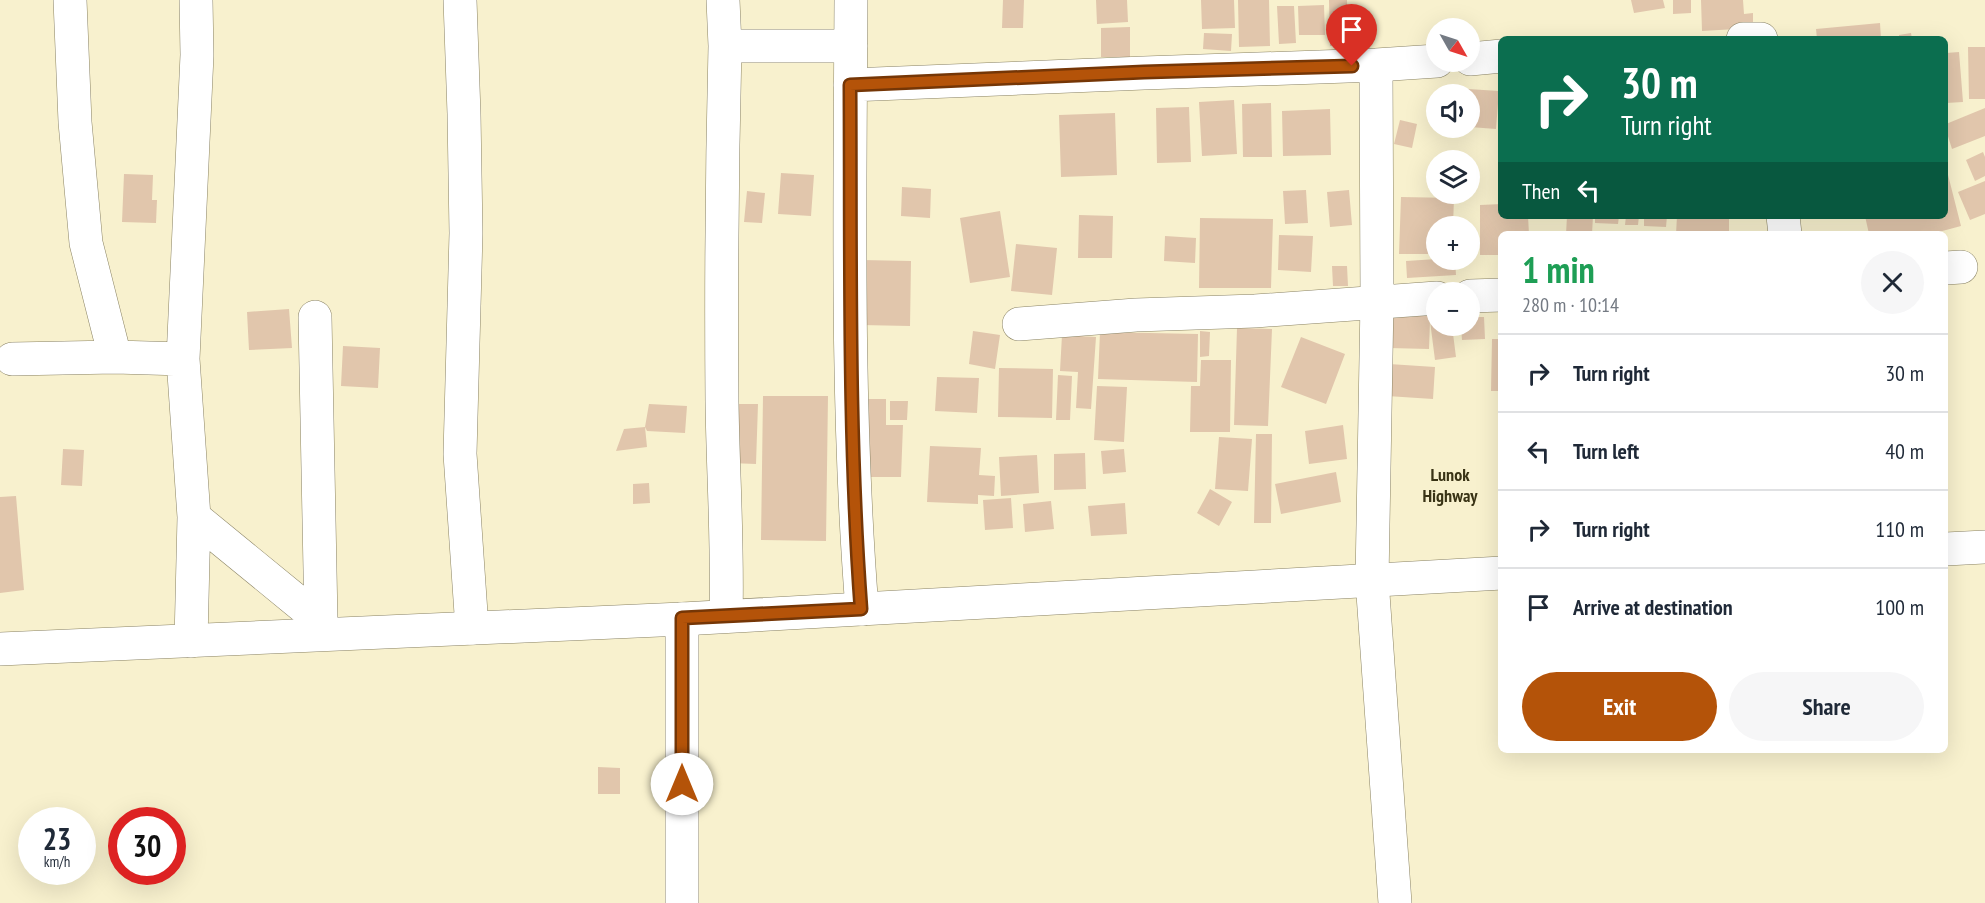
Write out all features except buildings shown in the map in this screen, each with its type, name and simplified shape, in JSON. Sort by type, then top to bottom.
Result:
[{"type":"street","points":[[70,0],[75,122],[86,243],[115,357]]},
{"type":"street","points":[[191,640],[194,517],[183,359],[197,55],[196,0]]},
{"type":"street","points":[[460,0],[466,233],[460,454],[472,628]]},
{"type":"street","points":[[723,0],[721,289],[723,452],[728,559],[726,616]]},
{"type":"street","points":[[851,0],[850,345],[856,538],[861,609]]},
{"type":"street","points":[[724,46],[851,46]]},
{"type":"street","points":[[1480,58],[1498,56]]},
{"type":"street","points":[[850,85],[1144,72],[1376,66],[1426,62]]},
{"type":"street","points":[[1376,66],[1377,301],[1372,580],[1395,903]]},
{"type":"street","points":[[1480,296],[1498,295]]},
{"type":"street","points":[[1019,324],[1426,299]]},
{"type":"street","points":[[315,316],[322,627]]},
{"type":"street","points":[[12,359],[115,357],[183,359]]},
{"type":"street","points":[[194,517],[322,627]]},
{"type":"street","points":[[1948,549],[1985,547]]},
{"type":"street","points":[[0,649],[191,640],[322,627],[472,628],[1498,573]]},
{"type":"street","points":[[682,618],[682,903]]},
{"type":"district","name":"Lunok Highway","points":[[1450,484]]},
{"type":"route","points":[[682,784],[682,618],[861,609],[856,538],[850,345],[850,85],[1144,72],[1352,66]]}]
